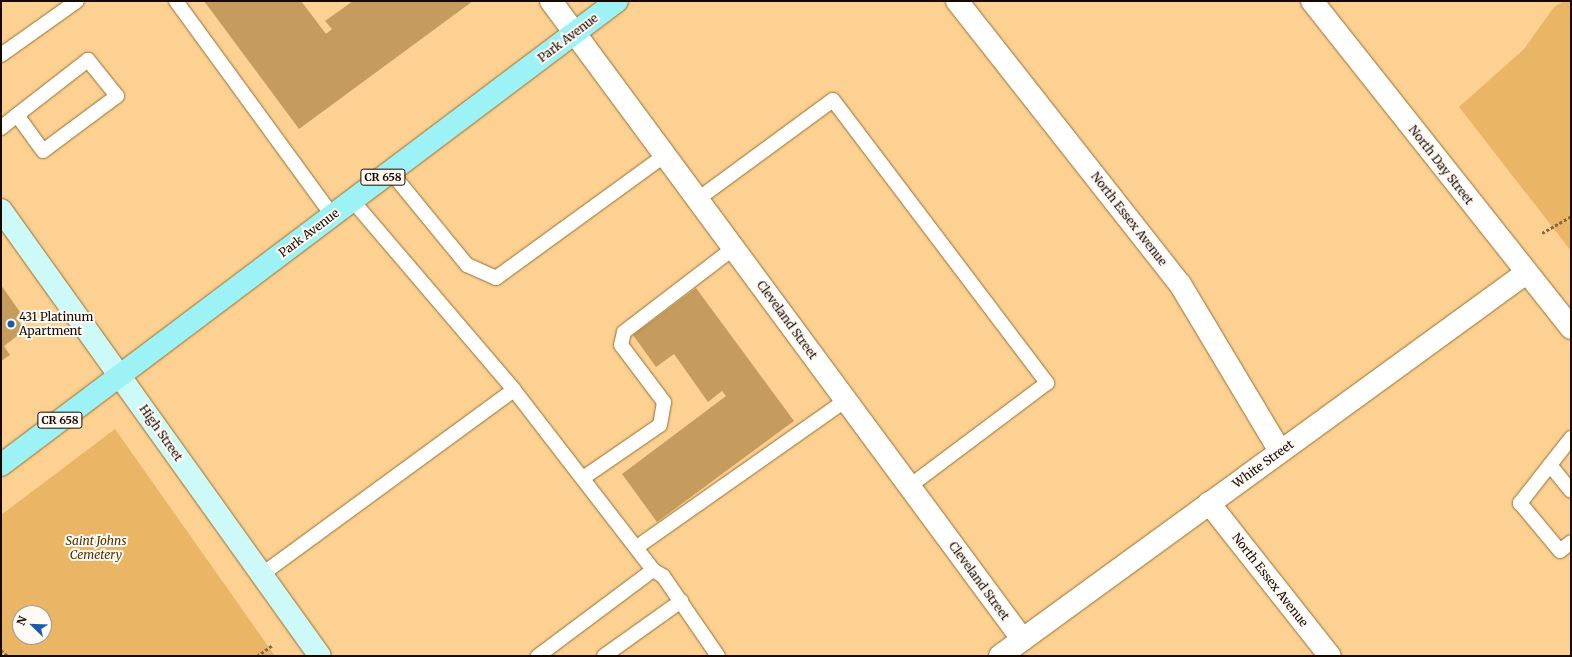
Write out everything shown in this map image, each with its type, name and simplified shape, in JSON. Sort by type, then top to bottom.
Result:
[{"type":"main road","name":"Park Avenue","points":[[1,465],[616,1]]},
{"type":"main road","name":"High Street","points":[[1,210],[320,656]]},
{"type":"street","name":"Cleveland Street","points":[[551,1],[1023,640]]},
{"type":"street","name":"North Essex Avenue","points":[[957,1],[1180,284],[1280,451]]},
{"type":"street","name":"North Day Street","points":[[1316,2],[1526,273],[1571,328]]},
{"type":"street","name":"White Street","points":[[1000,656],[1526,273]]},
{"type":"street","name":"North Essex Avenue","points":[[1209,503],[1330,656]]},
{"type":"lane","points":[[1,55],[77,1]]},
{"type":"lane","points":[[176,1],[332,215]]},
{"type":"lane","points":[[1,128],[17,115],[88,60],[117,96],[43,151],[17,115]]},
{"type":"lane","points":[[698,199],[832,100],[1047,383],[910,486]]},
{"type":"lane","points":[[390,171],[467,265],[496,278],[665,155]]},
{"type":"lane","points":[[352,200],[514,390],[637,547],[653,570],[663,576],[718,656]]},
{"type":"lane","points":[[583,478],[660,425],[664,402],[621,345],[624,332],[734,248]]},
{"type":"lane","points":[[262,575],[514,390]]},
{"type":"lane","points":[[637,547],[846,400]]},
{"type":"lane","points":[[1571,438],[1520,503],[1560,551],[1571,542]]},
{"type":"lane","points":[[1550,465],[1571,491]]},
{"type":"lane","points":[[538,656],[653,570]]},
{"type":"lane","points":[[604,656],[681,601]]},
{"type":"path","points":[[1542,233],[1571,216]]},
{"type":"path","points":[[257,656],[273,646]]},
{"type":"path","points":[[1,650],[8,656]]},
{"type":"green space","points":[[1564,1],[1571,1],[1571,251],[1459,107],[1524,49],[1554,7]]},
{"type":"green space","name":"Saint Johns Cemetery","points":[[115,429],[275,656],[1,656],[1,515]]},
{"type":"building","points":[[204,1],[301,1],[326,34],[332,29],[325,21],[353,1],[473,1],[299,129]]},
{"type":"building","name":"431 Platinum Apartment","points":[[1,285],[20,312],[16,318],[25,330],[4,346],[10,355],[1,361]]},
{"type":"building","points":[[696,288],[794,421],[657,522],[622,474],[726,396],[722,391],[708,402],[674,354],[656,367],[633,335]]},
{"type":"place","name":"431 Platinum Apartment","points":[[11,324]]}]
